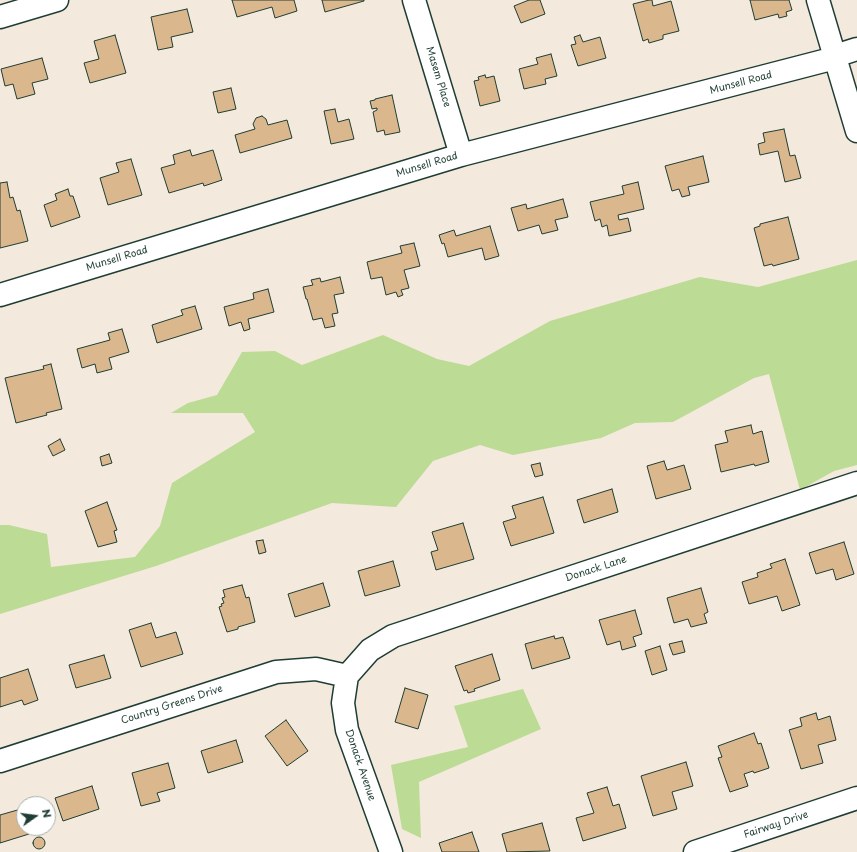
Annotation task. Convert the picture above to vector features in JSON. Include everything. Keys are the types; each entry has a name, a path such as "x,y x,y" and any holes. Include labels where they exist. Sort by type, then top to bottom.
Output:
{"street":[{"path":"0,17 57,0"},
{"name":"Masem Place","path":"414,0 461,155"},
{"path":"818,0 857,131"},
{"name":"Munsell Road","path":"0,295 461,155 835,57 857,49"},
{"name":"Donack Lane","path":"347,676 370,650 393,636 857,483"},
{"name":"Country Greens Drive","path":"0,761 276,672 316,669 347,676"},
{"name":"Donack Avenue","path":"347,676 343,703 347,730 391,852"},
{"name":"Fairway Drive","path":"696,852 857,798"}],"green space":[{"path":"857,260 857,465 834,471 800,490 769,374 754,378 673,422 635,423 601,438 513,455 480,445 433,461 396,507 332,503 156,566 0,614 0,525 9,525 47,534 51,567 135,557 160,526 172,483 255,432 243,413 171,413 188,403 217,395 242,352 275,351 302,365 383,335 437,359 469,366 550,321 700,277 758,287"},
{"path":"523,689 541,729 419,782 421,838 402,829 391,765 468,747 454,706"}],"building":[{"path":"232,0 294,0 297,11 275,18 272,7 237,17"},
{"path":"322,0 364,0 364,1 325,12"},
{"path":"529,0 540,0 545,14 521,23 514,6"},
{"path":"652,0 653,6 671,1 679,31 663,35 663,39 649,43 648,39 643,41 633,4"},
{"path":"750,0 789,0 792,10 786,12 787,16 779,18 778,14 755,20"},
{"path":"187,9 193,32 171,37 173,47 158,50 151,17"},
{"path":"115,35 126,73 90,83 84,63 99,59 94,41"},
{"path":"580,35 583,42 600,37 606,58 578,66 571,45 576,44 574,37"},
{"path":"551,54 557,76 545,79 546,84 524,89 519,69 538,64 536,58"},
{"path":"42,58 48,79 32,83 35,94 17,99 13,84 5,86 1,69"},
{"path":"485,75 486,78 494,76 500,101 480,106 474,81 479,80 478,77"},
{"path":"231,88 236,109 218,113 213,92"},
{"path":"392,95 400,132 385,135 384,130 377,132 373,112 377,110 377,108 372,109 370,101"},
{"path":"335,109 338,122 349,119 354,139 331,144 324,111"},
{"path":"262,116 266,119 268,125 287,120 292,138 240,153 235,135 255,129 253,124 256,118"},
{"path":"784,129 790,156 795,155 801,178 785,182 778,151 760,155 758,144 765,142 763,133"},
{"path":"190,150 192,156 213,150 222,180 204,186 203,183 169,193 161,168 175,164 173,155"},
{"path":"703,156 709,182 688,187 690,195 682,197 679,189 672,191 665,166"},
{"path":"131,159 142,195 108,205 100,178 119,172 116,163"},
{"path":"7,182 10,198 13,197 17,211 20,210 28,241 0,248 0,183"},
{"path":"638,182 644,209 618,215 619,220 628,218 631,231 609,236 607,225 602,227 600,219 595,221 590,202 624,194 622,186"},
{"path":"68,189 70,196 73,196 80,217 51,227 44,205 57,200 55,194"},
{"path":"563,199 568,217 555,220 558,230 542,234 539,225 518,231 511,208 526,204 527,209"},
{"path":"788,217 799,259 773,266 772,264 764,266 754,228 760,226 760,224"},
{"path":"490,226 499,256 485,260 482,248 448,257 444,243 442,244 439,235 454,230 456,236"},
{"path":"414,243 420,266 404,270 409,288 401,290 403,295 398,297 396,292 386,295 382,277 371,279 367,262 402,253 400,246"},
{"path":"340,277 344,293 334,295 338,313 332,314 335,326 325,328 322,318 313,320 303,287 313,285 311,280 320,278 321,282"},
{"path":"268,289 274,312 248,319 250,329 244,331 241,322 229,326 224,307 254,299 253,293"},
{"path":"195,306 202,329 157,343 152,325 183,315 181,310"},
{"path":"122,329 129,352 109,358 112,369 97,373 95,364 82,368 77,349 110,340 108,333"},
{"path":"51,364 62,409 46,413 47,415 16,423 5,378 44,369 43,366"},
{"path":"751,425 753,434 762,431 769,462 721,472 715,445 728,442 725,431"},
{"path":"60,439 65,450 53,456 48,446"},
{"path":"109,454 112,463 102,466 100,457"},
{"path":"664,461 667,470 684,465 691,489 656,499 647,466"},
{"path":"540,463 543,475 535,477 531,465"},
{"path":"612,489 618,512 584,523 577,500"},
{"path":"543,497 554,533 511,546 503,522 516,518 512,506"},
{"path":"107,502 117,530 114,531 117,542 98,547 85,511"},
{"path":"463,523 474,559 436,570 431,552 438,550 432,532"},
{"path":"263,540 266,552 259,554 256,541"},
{"path":"844,542 854,574 836,580 833,569 816,574 809,553"},
{"path":"785,559 800,605 782,611 777,596 749,604 742,582 758,577 757,573 772,568 770,564"},
{"path":"393,561 400,586 365,596 358,571"},
{"path":"323,583 330,606 295,617 288,594"},
{"path":"242,585 246,598 249,597 255,622 227,632 219,607 224,603 222,598 225,597 223,590"},
{"path":"701,588 708,612 704,614 707,623 691,627 688,619 674,623 667,598"},
{"path":"635,610 642,634 633,637 636,646 622,650 620,641 607,645 599,620"},
{"path":"151,623 156,638 176,632 183,654 141,667 129,630"},
{"path":"554,636 555,639 563,637 570,658 532,669 525,644"},
{"path":"682,641 685,652 673,655 669,644"},
{"path":"660,646 667,670 652,675 645,651"},
{"path":"492,654 500,680 474,689 475,691 468,693 467,690 464,691 455,666"},
{"path":"104,655 111,678 76,688 69,665"},
{"path":"28,669 38,700 24,705 22,700 0,707 0,678"},
{"path":"405,688 428,695 418,729 395,722"},
{"path":"816,713 818,720 830,716 836,740 818,745 823,763 801,769 789,730 802,726 800,718"},
{"path":"286,720 308,751 287,766 265,736"},
{"path":"754,733 758,744 761,743 769,768 754,773 753,771 744,774 748,786 730,792 718,758 722,757 718,746"},
{"path":"236,740 243,762 208,773 201,751"},
{"path":"686,762 693,786 672,792 677,809 653,816 641,776"},
{"path":"168,763 175,788 157,793 160,801 141,806 132,773"},
{"path":"92,786 99,809 63,821 56,798"},
{"path":"607,787 613,806 619,804 626,828 583,841 576,818 594,813 587,793"},
{"path":"16,810 16,836 23,836 0,843 0,815"},
{"path":"542,823 550,851 507,852 502,834"},
{"path":"472,832 479,852 442,852 439,843"},
{"path":"37,837 41,837 45,843 41,849 37,849 33,845 33,841"}]}
